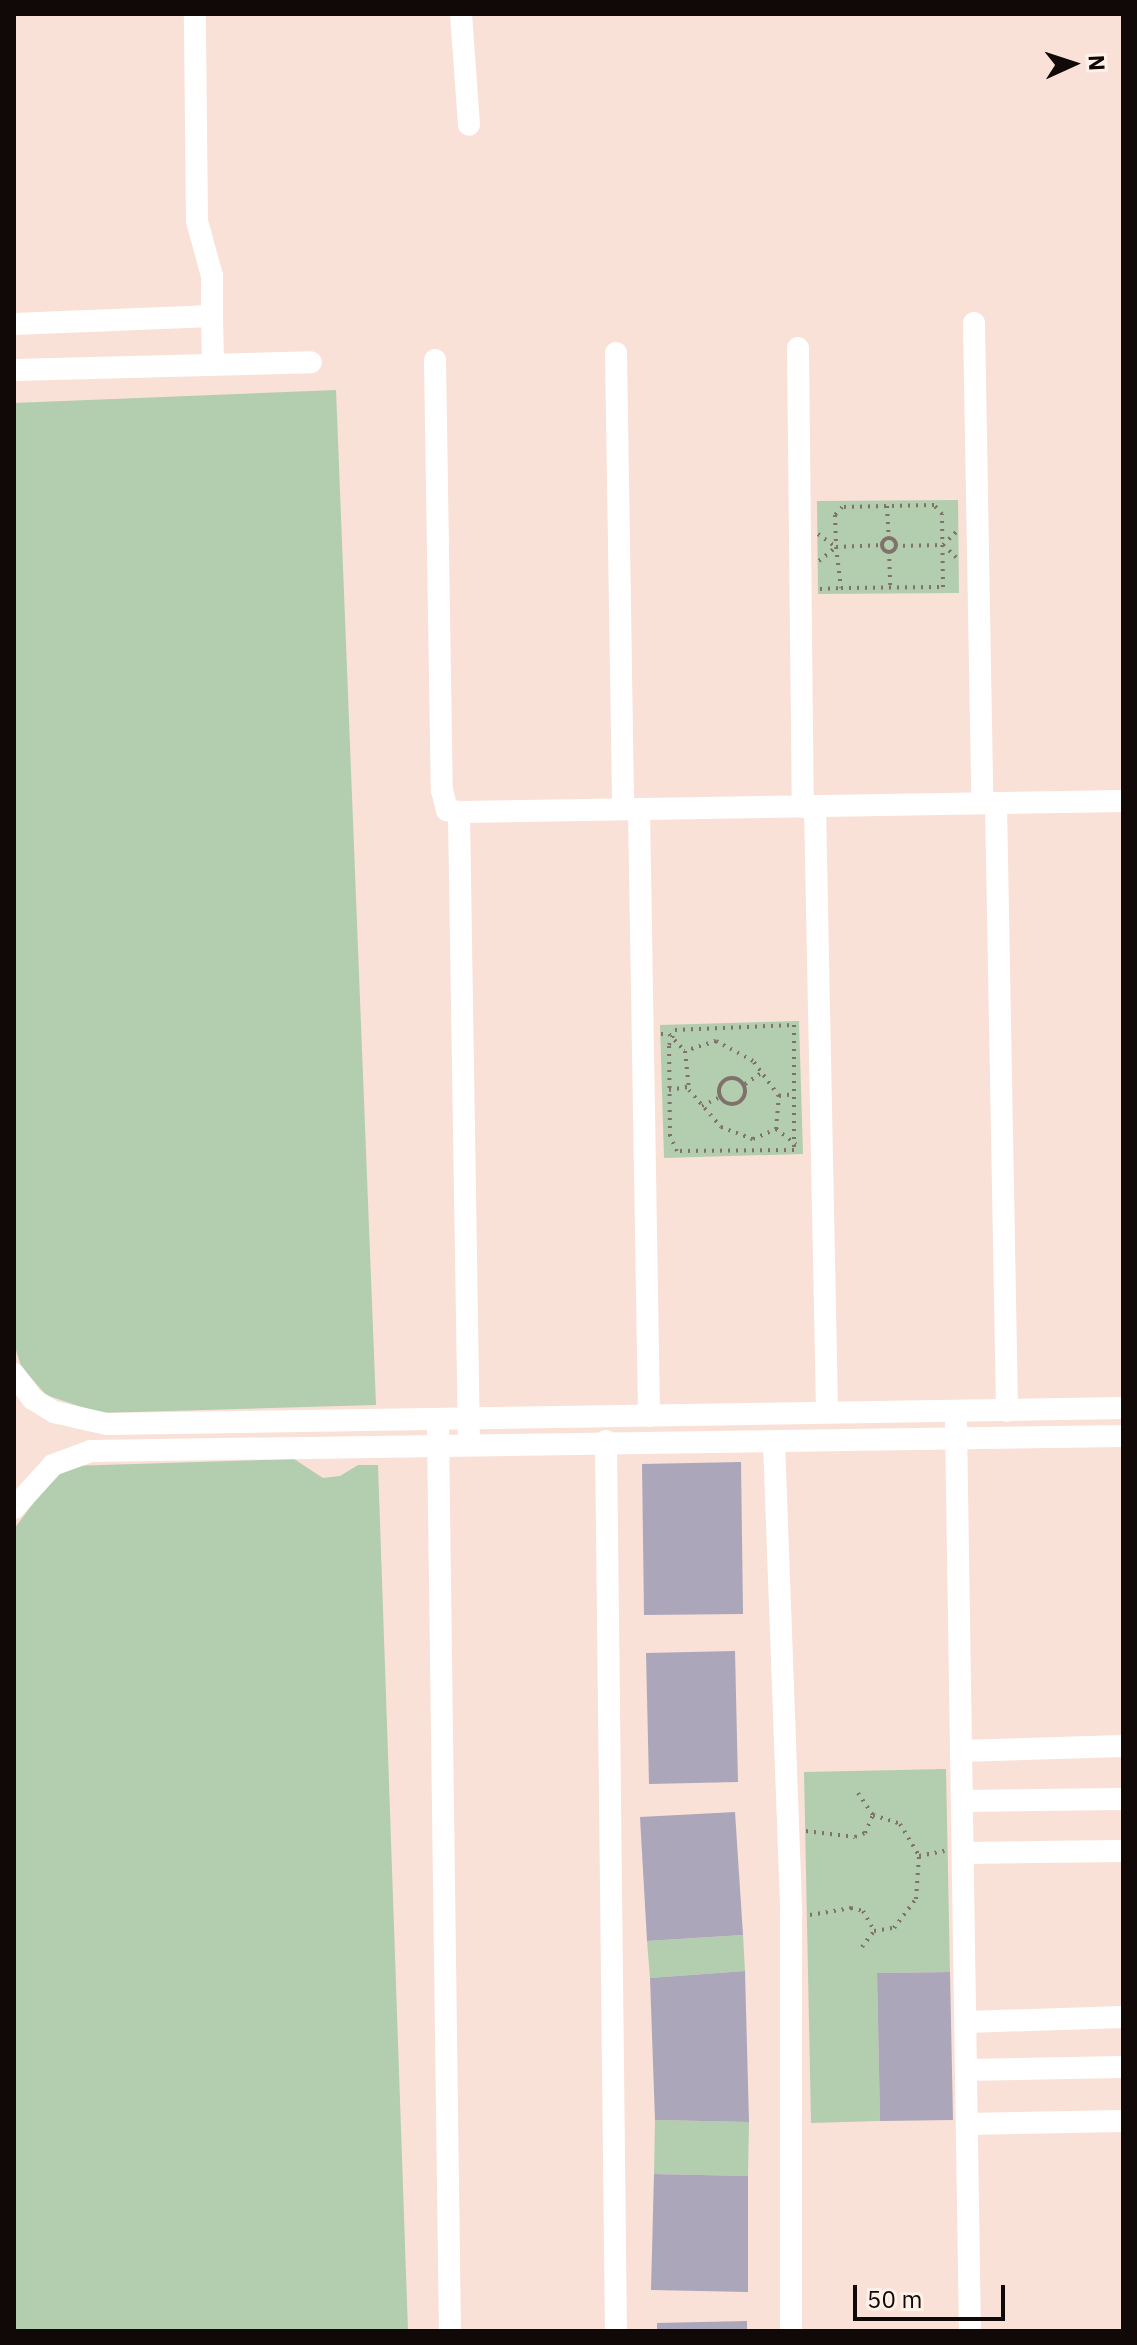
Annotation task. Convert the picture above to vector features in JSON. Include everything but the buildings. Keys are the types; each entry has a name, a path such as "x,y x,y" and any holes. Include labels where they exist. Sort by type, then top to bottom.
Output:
{"street":[{"path":"195,14 197,221 212,276 213,365"},
{"path":"461,14 469,125"},
{"path":"14,324 212,316"},
{"path":"974,323 1007,1411"},
{"path":"798,348 827,1412"},
{"path":"616,353 631,809 642,1034 649,1416"},
{"path":"435,360 442,790 447,810 1123,801"},
{"path":"14,370 311,362"},
{"path":"459,812 469,1445"},
{"path":"14,1374 33,1399 83,1423 1123,1408"},
{"path":"956,1412 970,2331"},
{"path":"438,1419 450,2331"},
{"path":"14,1508 53,1465 91,1451 606,1441 774,1442 1123,1436"},
{"path":"606,1441 616,2331"},
{"path":"774,1442 791,1916 791,2331"},
{"path":"961,1751 1123,1746"},
{"path":"962,1801 1123,1799"},
{"path":"963,1852 1123,1851"},
{"path":"966,2022 1123,2017"},
{"path":"966,2070 1123,2067"},
{"path":"967,2124 1123,2121"}],"path":[{"path":"887,505 889,540"},
{"path":"887,505 934,505 942,514 943,587 841,588 835,515 842,507 887,505"},
{"path":"836,547 883,545 895,539 895,546"},
{"path":"883,545 889,551 890,588"},
{"path":"889,551 895,546 943,545"},
{"path":"794,1025 796,1144 791,1152 677,1151 670,1136 669,1090 672,1036 680,1027 794,1025"},
{"path":"642,1034 672,1036 685,1051 688,1087 702,1106 734,1135 753,1139 776,1129"},
{"path":"685,1051 716,1041 737,1049 763,1072 779,1096 776,1129"},
{"path":"702,1106 720,1097 739,1103 744,1084 763,1072"},
{"path":"720,1097 721,1083 728,1078 744,1084"},
{"path":"669,1090 688,1087"},
{"path":"779,1096 795,1094"},
{"path":"776,1129 796,1144 822,1145"},
{"path":"858,1793 873,1815 900,1824 919,1856 919,1889 908,1913 894,1928 874,1931 862,1947"},
{"path":"788,1830 855,1837 865,1833 873,1815"},
{"path":"919,1856 963,1852"},
{"path":"791,1916 851,1908 863,1911 874,1931"}],"green space":[{"path":"336,390 376,1405 99,1413 46,1395 21,1366 14,1344 14,403"},
{"path":"958,500 959,593 818,594 817,501"},
{"path":"799,1021 803,1154 664,1158 660,1025"},
{"path":"294,1459 323,1478 340,1476 358,1465 378,1465 408,2331 16,2331 14,1529 50,1481 69,1466"},
{"path":"946,1769 950,1972 877,1973 880,2121 811,2123 804,1772"},
{"path":"743,1935 745,1971 650,1978 647,1941"},
{"path":"655,2120 749,2122 748,2176 654,2174"}]}
